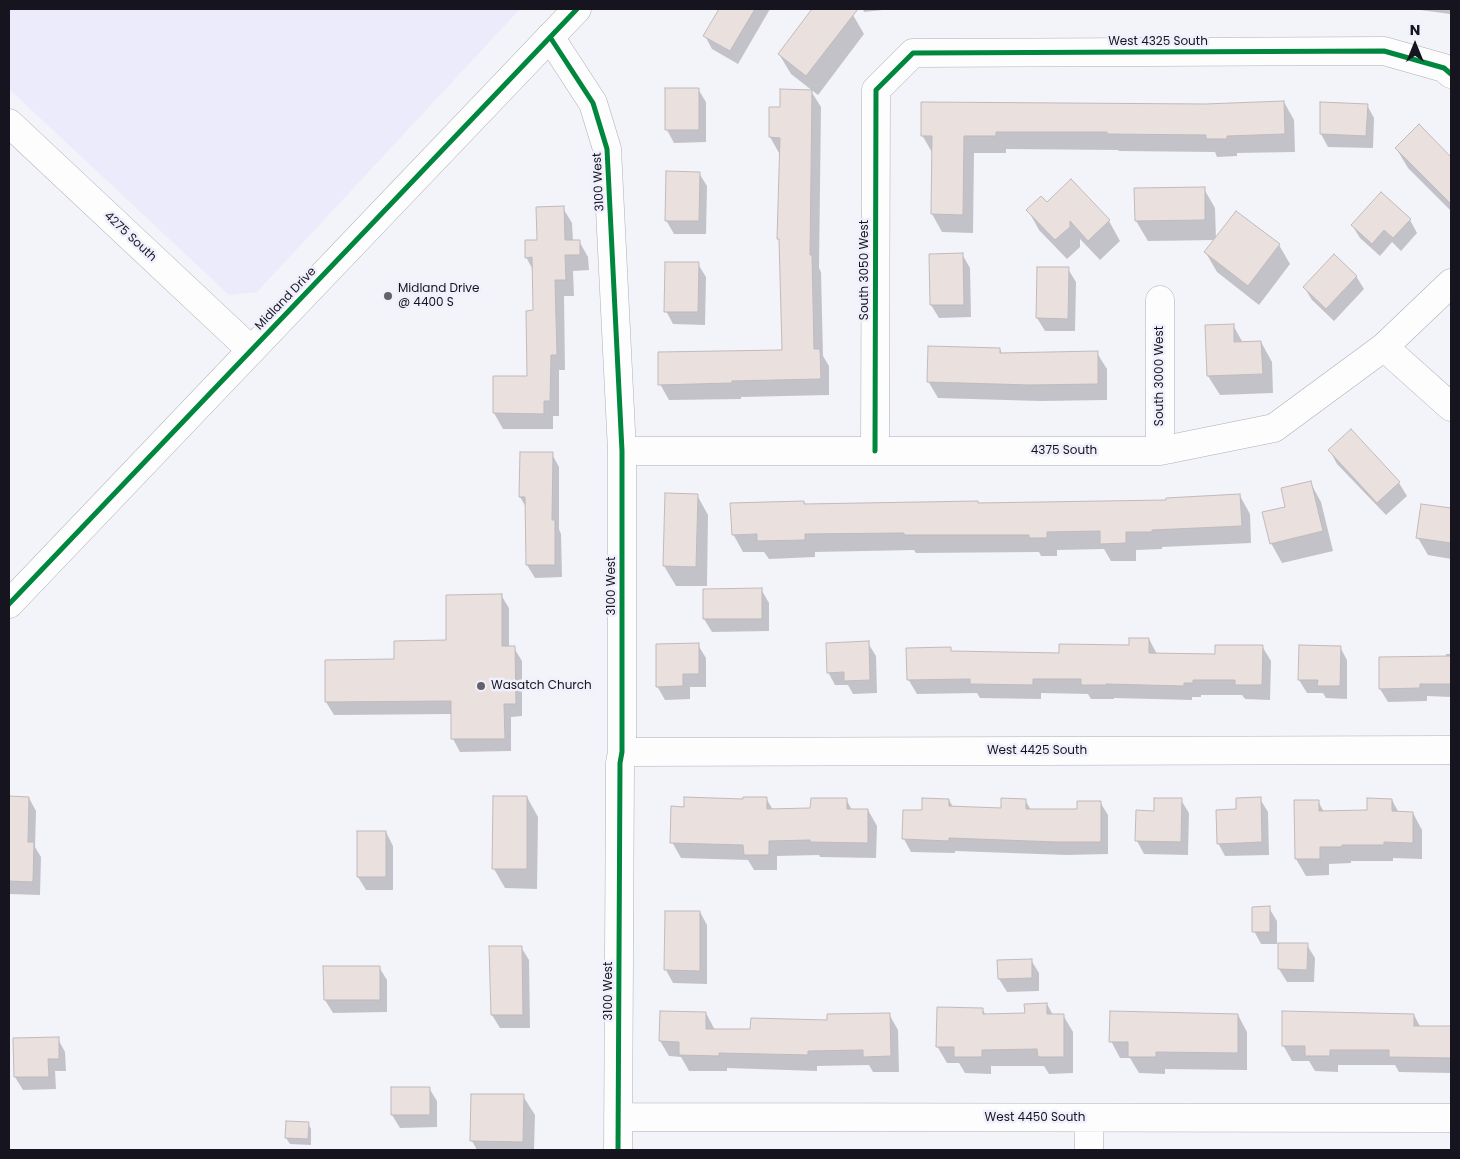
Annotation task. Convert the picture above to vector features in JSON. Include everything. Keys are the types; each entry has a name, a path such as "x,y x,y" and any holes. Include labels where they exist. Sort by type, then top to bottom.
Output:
{"street":[{"name":"Midland Drive","path":"9,604 577,9"},
{"name":"3100 West","path":"550,37 593,103 608,149 622,451 622,752 620,763 618,1150"},
{"name":"West 4325 South","path":"876,90 913,53 1384,51 1444,68 1451,74"},
{"name":"South 3050 West","path":"875,451 876,90"},
{"name":"4275 South","path":"9,124 252,350"},
{"name":"4375 South","path":"622,451 1160,451 1274,428 1384,347 1451,282"},
{"name":"South 3000 West","path":"1160,300 1160,451"},
{"path":"1384,347 1451,407"},
{"name":"West 4425 South","path":"622,752 1451,750"},
{"name":"West 4450 South","path":"618,1117 1451,1118"},
{"path":"1089,1118 1089,1150"}],"shaded area":[{"path":"9,9 520,9 257,292 229,295 9,89"}],"building":[{"path":"719,9 755,9 730,51 703,36"},
{"path":"812,9 858,9 806,76 778,54"},
{"path":"665,88 699,88 699,130 665,130"},
{"path":"780,89 812,90 810,255 812,255 814,349 820,349 821,379 658,385 658,352 782,350 779,239 777,239 780,138 769,137 769,107 780,107"},
{"path":"1284,101 1285,134 1227,136 1227,139 1206,139 1206,135 1107,134 1107,132 996,132 996,136 964,136 963,215 931,214 932,136 921,136 921,102 1205,104"},
{"path":"1320,102 1368,104 1366,136 1320,134"},
{"path":"1419,124 1451,157 1451,204 1395,148"},
{"path":"666,171 700,172 699,221 665,221"},
{"path":"1071,179 1110,220 1088,241 1070,221 1070,227 1055,240 1026,210 1041,196 1047,202"},
{"path":"1205,187 1205,220 1135,221 1134,188"},
{"path":"1381,192 1411,219 1393,238 1384,230 1372,244 1351,225"},
{"path":"564,206 565,240 580,240 580,255 565,255 566,280 555,280 557,355 551,355 550,401 544,401 544,414 493,413 493,376 527,376 526,311 533,310 532,257 525,258 525,240 537,240 536,207"},
{"path":"1236,211 1280,244 1248,286 1204,252"},
{"path":"963,253 964,305 930,305 929,254"},
{"path":"1334,254 1357,276 1326,309 1303,287"},
{"path":"665,262 699,262 698,312 664,312"},
{"path":"1037,267 1069,267 1068,319 1036,318"},
{"path":"1234,324 1234,342 1261,341 1263,374 1207,376 1205,325"},
{"path":"928,346 1000,348 1000,353 1098,351 1098,384 1030,385 927,382"},
{"path":"1351,429 1400,482 1377,503 1328,450"},
{"path":"520,452 553,452 552,520 555,520 555,565 526,565 525,497 519,497"},
{"path":"1311,481 1323,531 1270,544 1262,512 1285,507 1281,488"},
{"path":"665,493 698,494 696,567 663,566"},
{"path":"1240,494 1242,526 1126,532 1126,543 1100,544 1100,531 1047,532 1047,538 1029,538 1029,535 805,534 805,540 757,541 757,534 732,535 730,503 804,501 804,504 978,501 978,503 1166,500 1166,498"},
{"path":"1421,504 1451,508 1451,543 1416,538"},
{"path":"762,588 762,619 703,619 703,589"},
{"path":"502,594 502,646 515,646 516,704 504,704 505,739 451,739 451,701 325,702 325,660 394,659 394,641 446,640 446,595"},
{"path":"1129,638 1149,638 1149,653 1215,654 1215,645 1263,645 1262,685 1235,685 1235,680 1193,680 1193,683 1184,683 1184,686 1081,685 1081,679 1033,679 1033,685 970,684 970,679 907,680 906,648 951,647 951,651 1059,653 1059,644 1129,645"},
{"path":"869,641 870,680 844,681 844,672 827,673 826,643"},
{"path":"699,643 699,674 683,674 683,686 656,687 656,644"},
{"path":"1299,645 1341,646 1340,686 1317,686 1318,680 1298,680"},
{"path":"1451,656 1451,684 1420,684 1420,688 1379,689 1379,657"},
{"path":"9,796 29,797 28,842 34,842 33,882 9,881"},
{"path":"493,796 527,796 527,869 492,869"},
{"path":"684,797 743,799 743,797 767,797 767,809 810,808 811,798 847,798 847,809 868,809 868,843 810,842 810,840 769,841 769,855 744,855 743,845 670,843 671,806 684,807"},
{"path":"1261,797 1262,842 1217,844 1216,810 1236,809 1236,798"},
{"path":"922,798 949,799 949,806 1001,808 1001,798 1026,799 1026,809 1077,809 1077,801 1101,801 1101,842 949,838 949,841 902,839 903,810 922,810"},
{"path":"1154,798 1182,798 1181,842 1135,841 1136,810 1154,811"},
{"path":"1367,798 1392,799 1392,811 1413,812 1413,843 1384,842 1384,845 1320,847 1320,859 1295,859 1294,800 1319,800 1319,811 1367,810"},
{"path":"357,831 386,831 386,877 357,877"},
{"path":"1270,906 1270,932 1252,932 1252,907"},
{"path":"665,911 700,911 700,971 664,970"},
{"path":"1278,943 1308,943 1307,970 1278,969"},
{"path":"489,946 522,946 523,1015 491,1015"},
{"path":"1032,959 1032,978 998,979 997,960"},
{"path":"323,966 380,966 380,1000 324,1000"},
{"path":"1047,1003 1047,1014 1064,1014 1064,1057 1038,1057 1037,1049 982,1050 982,1057 954,1057 954,1047 936,1047 937,1007 983,1008 983,1014 1025,1013 1024,1004"},
{"path":"660,1011 706,1012 706,1029 750,1029 751,1018 827,1020 827,1014 890,1013 891,1056 863,1057 863,1050 808,1051 808,1055 719,1053 719,1056 679,1055 679,1042 659,1041"},
{"path":"1110,1011 1238,1014 1238,1053 1156,1052 1156,1057 1128,1057 1128,1042 1109,1042"},
{"path":"1282,1011 1414,1014 1414,1026 1451,1026 1451,1058 1389,1057 1389,1050 1330,1050 1330,1056 1305,1056 1305,1046 1282,1046"},
{"path":"59,1037 59,1059 48,1059 49,1077 14,1077 13,1038"},
{"path":"391,1087 430,1087 430,1115 391,1115"},
{"path":"471,1094 524,1094 523,1142 470,1141"},
{"path":"286,1121 309,1122 308,1139 285,1138"}],"cycle path":[{"path":"9,604 577,9"},
{"path":"550,37 593,103 607,149 622,451 622,752 620,763 618,1150"},
{"path":"875,451 876,90 913,53 1384,51 1444,68 1451,74"}],"place":[{"name":"Midland Drive @ 4400 S","path":"388,296"},
{"name":"Wasatch Church","path":"481,686"}]}
